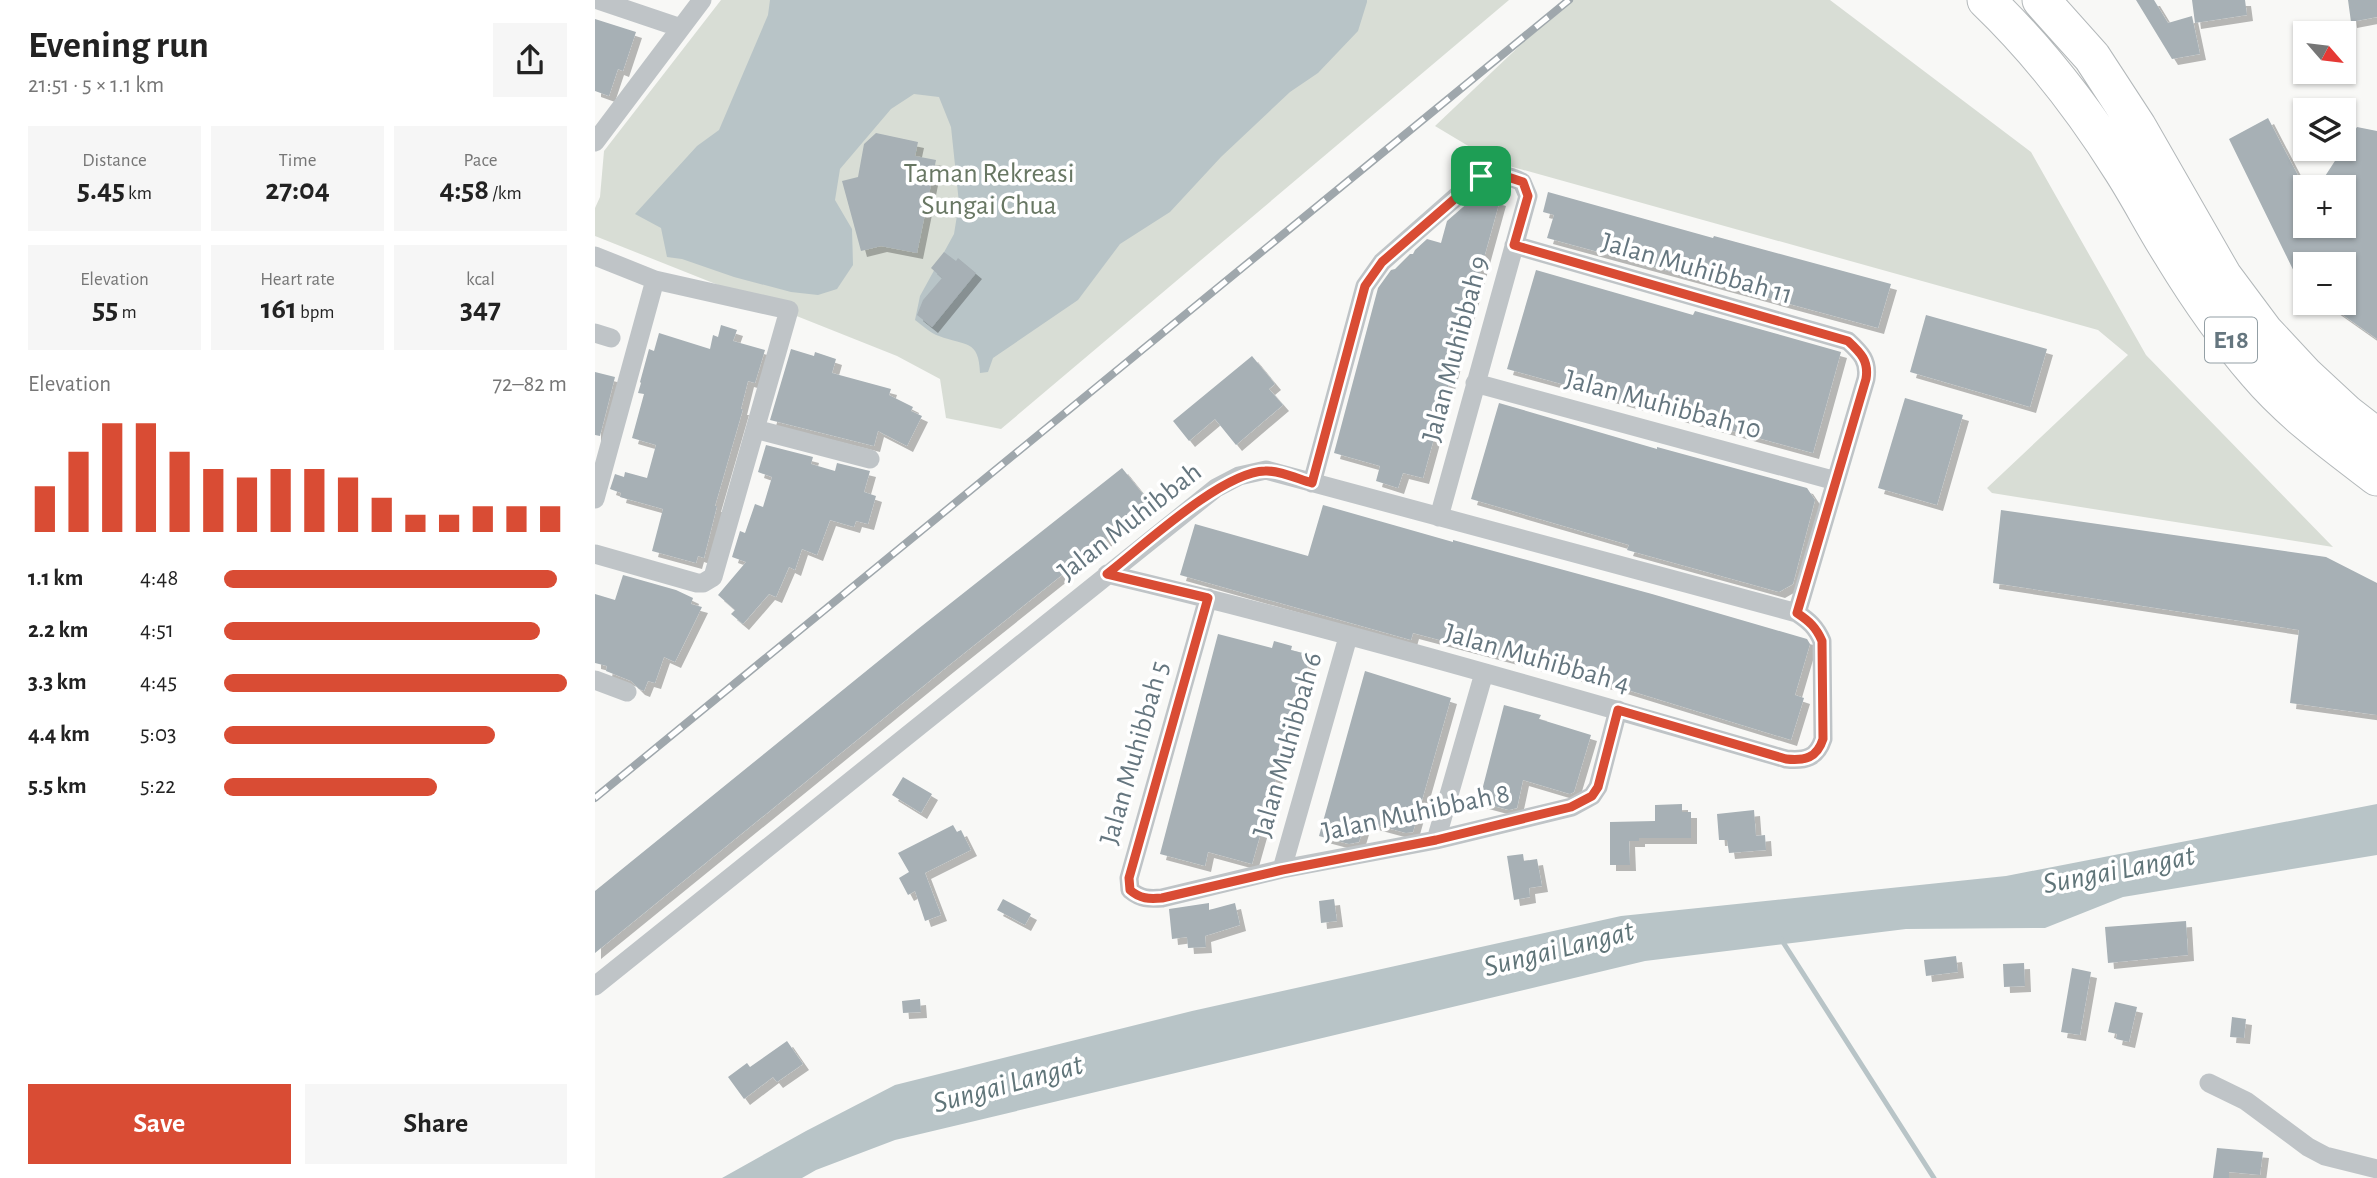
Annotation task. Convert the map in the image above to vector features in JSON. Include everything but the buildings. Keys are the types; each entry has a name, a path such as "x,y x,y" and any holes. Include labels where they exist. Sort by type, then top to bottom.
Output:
{"highway":[{"name":"E18","path":"1986,0 2022,34 2078,104 2123,171 2174,258 2217,321 2258,374 2320,434 2377,477"},
{"name":"E18","path":"2041,0 2092,57 2137,126 2223,276 2264,331 2305,375 2347,414 2377,437"}],"street":[{"path":"598,0 681,28"},
{"path":"595,142 702,0"},
{"name":"Jalan Muhibbah 9","path":"1312,483 1365,286 1382,262 1481,176 1496,173 1510,176 1523,182 1528,196 1439,517"},
{"name":"Jalan Muhibbah 11","path":"1514,245 1848,341 1861,353 1868,367 1836,481"},
{"path":"595,256 655,280 789,310 715,572 708,581 697,583 595,554"},
{"path":"595,499 655,280"},
{"name":"Jalan Muhibbah 10","path":"1475,383 1836,481"},
{"path":"755,429 870,459"},
{"name":"Jalan Muhibbah","path":"595,986 1107,574 1216,488 1239,476 1266,470 1803,617"},
{"path":"1803,617 1836,481"},
{"name":"Jalan Muhibbah 4","path":"1107,574 1208,598 1618,710 1786,759 1799,760 1811,758 1820,748 1823,739 1822,641 1818,631 1803,617"},
{"name":"Jalan Muhibbah 5","path":"1162,898 1147,899 1137,896 1130,890 1129,878 1208,598"},
{"name":"Jalan Muhibbah 6","path":"1282,870 1348,637"},
{"path":"1436,840 1484,673"},
{"path":"595,680 627,692"},
{"name":"Jalan Muhibbah 8","path":"1162,898 1282,870 1436,840 1571,807 1592,796 1598,787 1618,710"},
{"path":"2209,1083 2246,1101 2317,1151 2344,1162 2377,1169"}],"green space":[{"name":"Taman Rekreasi Sungai Chua","path":"721,0 1509,0 1001,429 946,418 940,379 897,356 595,236 595,208 600,197 604,151"},
{"path":"1568,0 1830,0 2031,152 2146,355 2333,547 1992,493 1987,488 2128,355 2098,330 1495,162 1435,126"}],"water":[{"name":"Taman Rekreasi Sungai Chua","path":"770,0 1367,2 1358,31 1318,73 1290,92 1221,157 1170,212 1120,244 1078,300 993,358 988,372 980,373 977,354 973,349 936,335 915,320 920,296 954,234 959,203 951,127 939,97 914,94 891,109 840,169 835,200 852,229 853,265 837,289 818,295 791,292 734,277 682,259 667,257 661,228 635,214 697,146 719,130 768,15"},
{"name":"Sungai Langat","path":"2377,804 2377,855 2123,897 2045,928 1906,929 1645,961 895,1140 816,1170 802,1178 722,1178 895,1085 1192,1011 1621,916 2006,876"}],"waterway":[{"path":"1781,939 1934,1178"}],"railway":[{"path":"595,798 1569,0"}],"route":[{"path":"1496,173 1523,182 1528,196 1514,245 1848,341 1861,353 1868,367 1866,379 1797,613 1810,622 1822,641 1823,739 1820,748 1811,758 1786,759 1618,710 1598,787 1592,796 1571,807 1436,840 1282,870 1162,898 1147,899 1137,896 1130,890 1129,878 1208,598 1107,574 1216,488 1239,476 1266,470 1312,483 1365,286 1382,262 1481,176 1496,173"}]}
